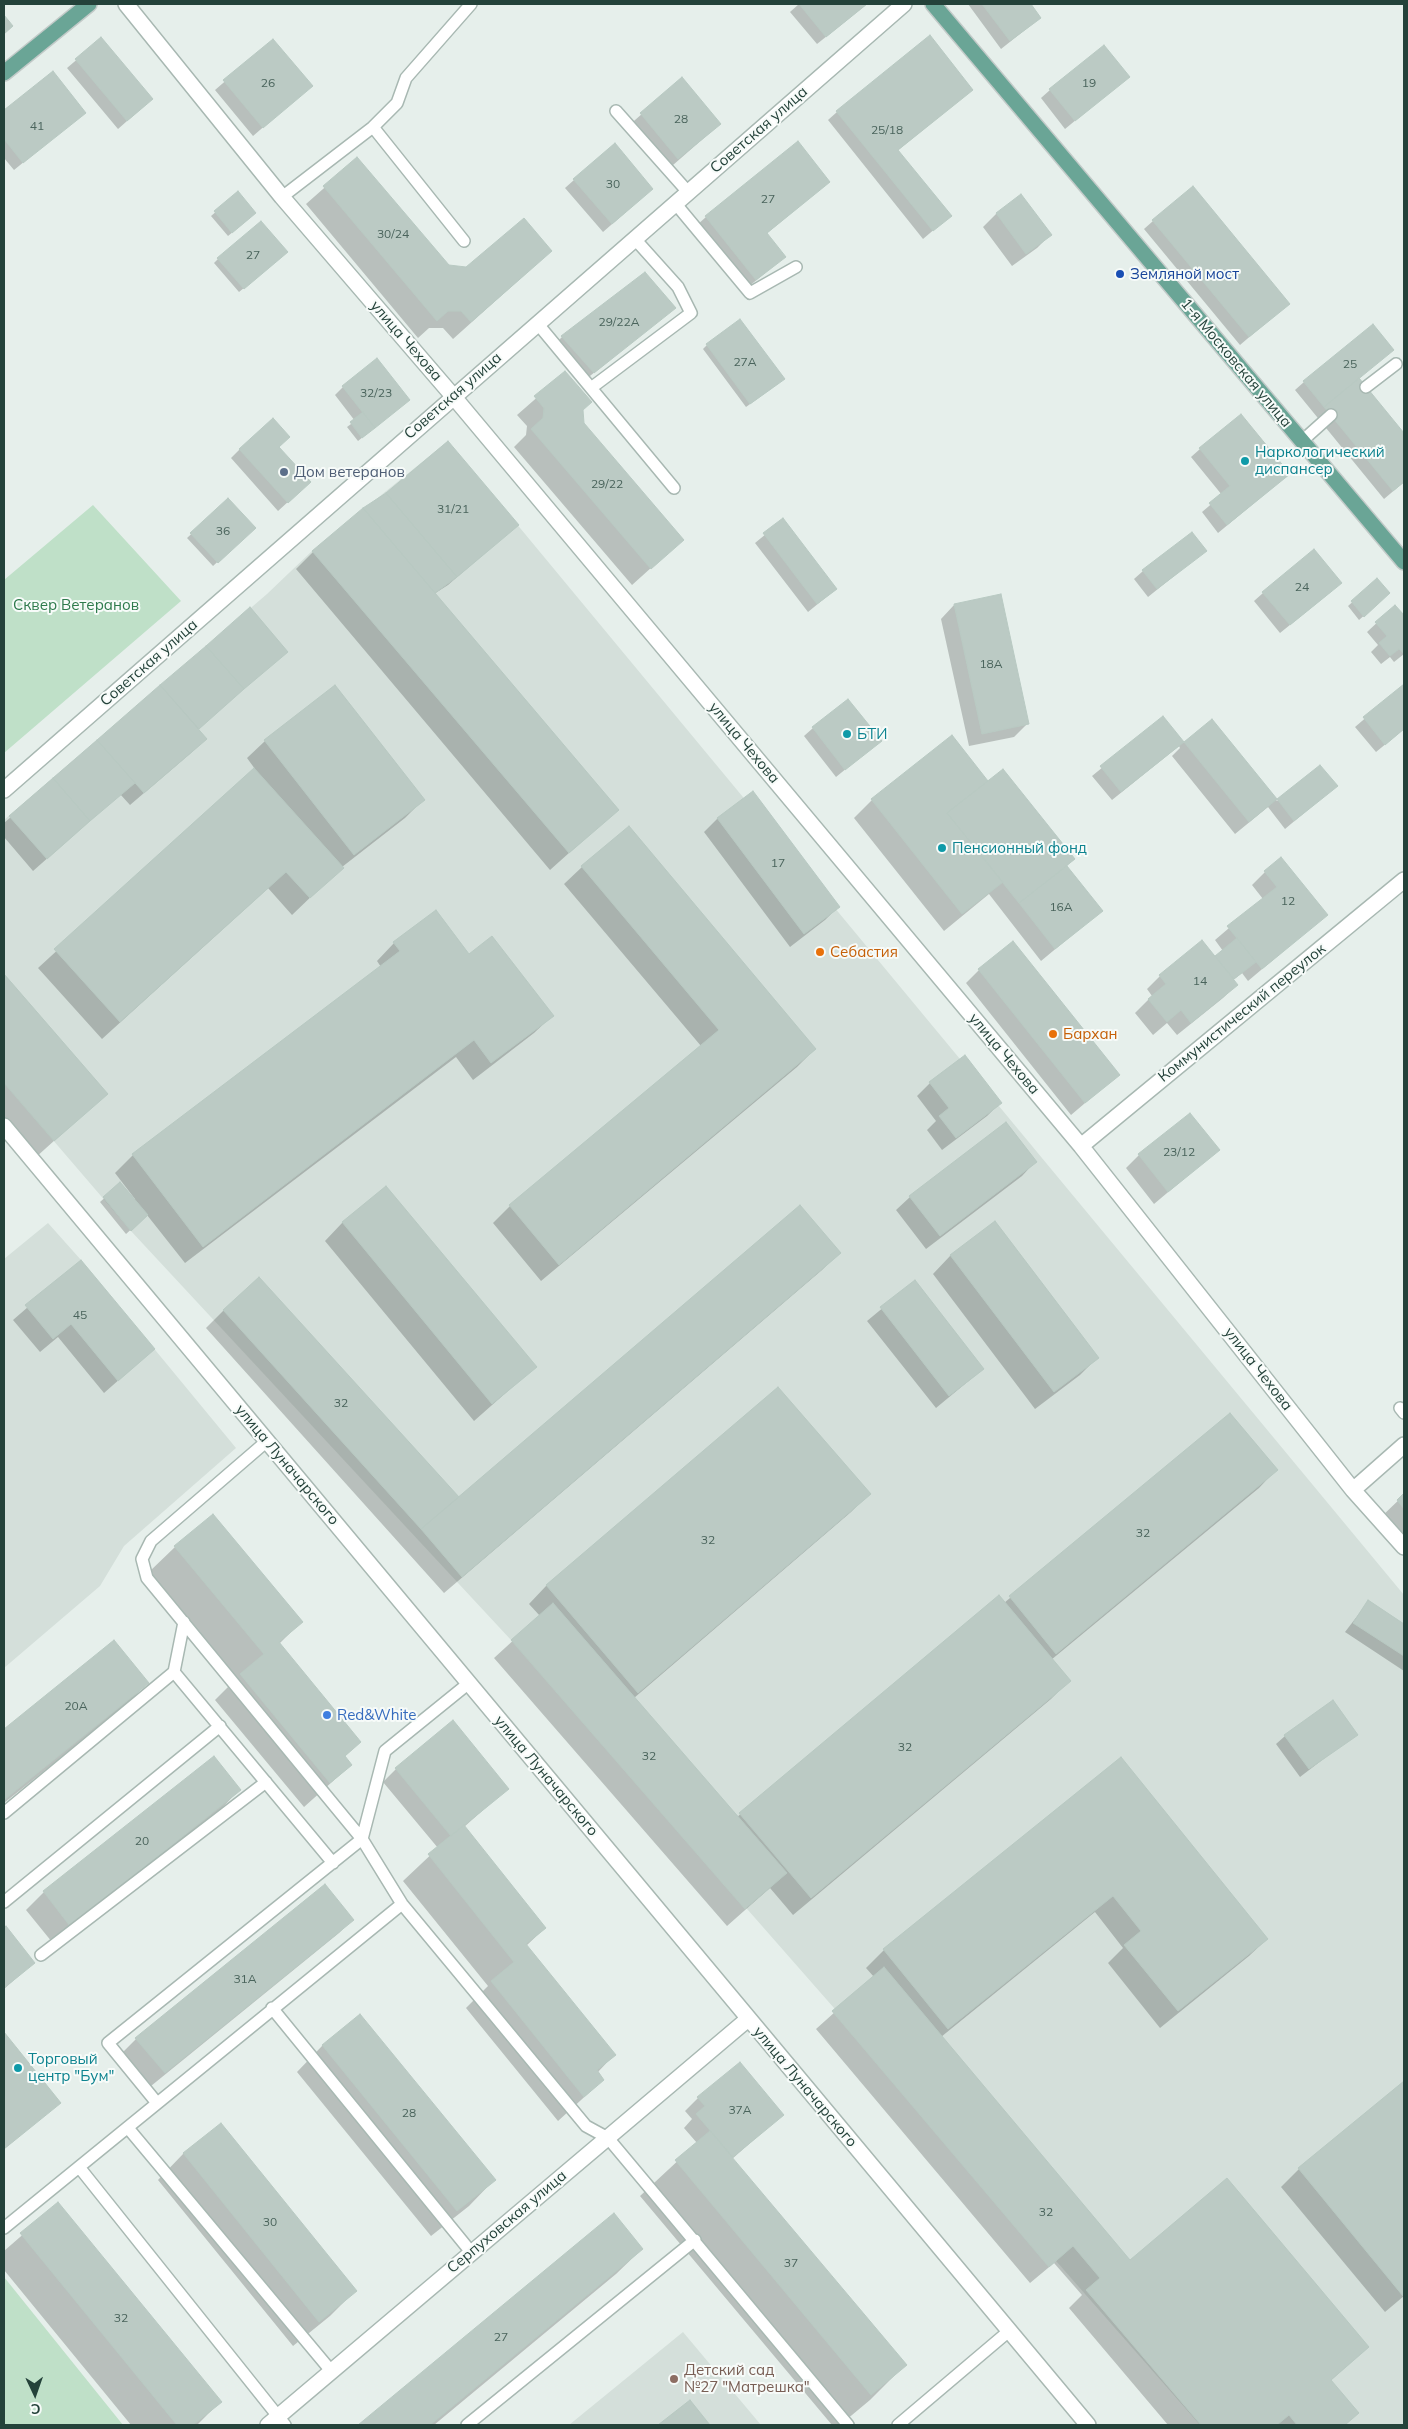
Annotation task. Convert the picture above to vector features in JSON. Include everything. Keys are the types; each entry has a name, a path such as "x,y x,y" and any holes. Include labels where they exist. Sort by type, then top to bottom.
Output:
{"main road":[{"path":"4,73 89,4"},
{"name":"1-я Московская улица","path":"933,4 1404,562"}],"street":[{"name":"улица Чехова","path":"126,4 282,197 453,396 1081,1146 1354,1490 1404,1547"},
{"name":"Советская улица","path":"4,790 904,4"},
{"name":"Коммунистический переулок","path":"1081,1146 1404,880"},
{"name":"улица Луначарского","path":"4,1126 1088,2425"},
{"path":"1354,1490 1404,1445"},
{"name":"Серпуховская улица","path":"277,2422 471,2252 748,2019"}],"lane":[{"path":"282,197 373,127 397,103 406,78 471,4"},
{"path":"616,111 688,192"},
{"path":"373,127 464,242"},
{"path":"675,203 750,293 796,267"},
{"path":"591,388 691,313 678,287 634,238"},
{"path":"537,323 674,488"},
{"path":"1366,387 1396,364"},
{"path":"1302,441 1331,415"},
{"path":"267,1441 152,1541 142,1559 147,1578 362,1839 402,1904 586,2126 608,2138 848,2425"},
{"path":"4,1813 174,1672 184,1622"},
{"path":"174,1672 333,1863"},
{"path":"157,2103 108,2043 362,1839 385,1750 469,1683"},
{"path":"4,1902 220,1726"},
{"path":"41,1955 266,1782"},
{"path":"4,2228 402,1904"},
{"path":"272,2008 471,2252"},
{"path":"128,2128 332,2372"},
{"path":"79,2167 277,2422"},
{"path":"467,2425 694,2240"},
{"path":"898,2425 1009,2331"}],"shaded area":[{"path":"448,441 1404,1595 1404,2425 1200,2425 511,1640 131,1231 4,1083 4,820 267,594 312,551"},
{"path":"48,1223 81,1260 236,1448 124,1546 100,1586 4,1668 4,1259"},
{"name":"Детский сад №27 \"Матрешка\"","path":"683,2332 761,2425 569,2425"}],"green space":[{"name":"Сквер Ветеранов","path":"93,505 181,601 4,753 4,580"},
{"path":"4,2277 123,2425 4,2425"}],"building":[{"path":"799,4 867,4 826,37"},
{"path":"982,4 1031,4 1041,18 1010,41"},
{"path":"4,15 13,26 4,34"},
{"path":"930,35 973,90 898,150 952,216 933,231 836,111"},
{"path":"101,37 153,99 127,121 75,59"},
{"path":"273,39 313,86 263,128 223,80"},
{"path":"1104,45 1130,77 1075,121 1049,89"},
{"path":"53,71 86,113 23,163 4,139 4,110"},
{"path":"682,77 721,124 678,159 640,113"},
{"path":"798,141 830,182 767,233 786,257 756,280 705,216"},
{"path":"615,143 653,189 612,224 573,179"},
{"path":"357,157 449,265 466,267 524,218 552,251 471,322 461,311 448,311 437,321 323,186"},
{"path":"1193,186 1290,304 1249,337 1152,220"},
{"path":"238,191 256,213 232,233 214,211"},
{"path":"1021,194 1052,235 1026,254 996,213"},
{"path":"261,221 288,252 244,289 217,258"},
{"path":"645,272 676,308 594,373 561,336"},
{"path":"740,319 785,379 750,404 706,344"},
{"path":"1373,324 1394,350 1324,407 1303,381"},
{"path":"377,358 410,400 375,428 342,386"},
{"path":"565,371 592,402 583,410 584,423 684,540 651,569 531,429 543,418 544,408 534,396"},
{"path":"1359,378 1404,433 1404,482 1393,491 1324,407"},
{"path":"363,412 375,428 362,438 350,422"},
{"name":"Наркологический диспансер","path":"1241,414 1290,474 1227,525 1209,503 1230,486 1199,448"},
{"path":"273,418 290,437 279,447 311,482 288,503 239,449"},
{"path":"448,441 519,525 457,577 386,493"},
{"path":"386,493 457,577 435,593 363,508"},
{"path":"228,498 256,528 218,563 190,533"},
{"path":"363,508 619,810 569,853 312,551"},
{"path":"783,518 837,589 817,604 763,533"},
{"path":"1192,532 1207,551 1157,589 1142,570"},
{"path":"1314,549 1342,583 1290,625 1262,592"},
{"path":"1377,578 1390,593 1364,617 1351,601"},
{"path":"1001,594 1029,724 982,734 954,604"},
{"path":"1395,605 1404,615 1404,654 1399,649 1390,656 1379,643 1387,636 1375,622"},
{"path":"250,607 288,652 244,689 206,646"},
{"path":"206,646 244,689 199,729 160,685"},
{"path":"1404,684 1404,729 1385,745 1363,717"},
{"path":"160,685 207,739 144,793 97,740"},
{"path":"335,685 425,800 354,855 264,740"},
{"name":"БТИ","path":"848,699 882,741 845,770 812,727"},
{"path":"1163,716 1184,742 1121,792 1100,766"},
{"path":"1212,719 1277,799 1249,822 1184,742"},
{"name":"Пенсионный фонд","path":"952,735 988,781 947,813 1003,882 962,914 871,799"},
{"path":"97,740 135,783 90,821 53,778"},
{"path":"1320,765 1338,786 1294,821 1277,799"},
{"path":"254,768 344,868 310,898 286,872 120,1022 54,949"},
{"path":"1003,769 1075,859 1019,903 947,813"},
{"path":"53,778 90,821 47,859 9,816"},
{"path":"753,791 840,907 804,934 717,818"},
{"path":"629,826 816,1049 559,1265 509,1205 719,1030 581,866"},
{"path":"1281,857 1328,915 1262,969 1227,926 1277,887 1264,871"},
{"path":"1067,866 1103,911 1055,949 1019,903"},
{"path":"436,910 469,954 492,936 554,1016 491,1063 474,1040 203,1247 132,1154 400,951 393,942"},
{"path":"1237,938 1256,962 1234,979 1215,956"},
{"path":"1202,940 1238,985 1191,1023 1181,1010 1167,1022 1148,999 1166,984 1159,975"},
{"path":"1013,941 1120,1075 1085,1103 978,969"},
{"path":"4,974 108,1094 54,1141 4,1083"},
{"path":"965,1055 1002,1103 956,1138 939,1116 949,1108 929,1082"},
{"path":"1190,1113 1220,1150 1168,1192 1138,1154"},
{"path":"1006,1122 1037,1162 940,1236 909,1196"},
{"path":"120,1182 148,1215 131,1231 103,1197"},
{"path":"386,1186 537,1367 492,1404 342,1222"},
{"path":"800,1205 841,1253 462,1577 421,1529"},
{"path":"995,1221 1099,1358 1054,1392 950,1255"},
{"path":"81,1260 155,1349 118,1381 71,1324 53,1339 25,1305"},
{"path":"259,1277 459,1497 421,1529 223,1310"},
{"path":"915,1280 984,1369 949,1396 880,1307"},
{"path":"778,1387 871,1494 638,1693 546,1585"},
{"path":"1230,1413 1278,1470 1056,1654 1009,1596"},
{"path":"1404,1493 1404,1509 1397,1500"},
{"path":"213,1514 303,1622 279,1642 361,1742 345,1756 352,1765 330,1783 240,1674 264,1654 174,1546"},
{"path":"999,1595 1071,1681 811,1898 739,1813"},
{"path":"1368,1600 1404,1624 1404,1656 1353,1623"},
{"path":"553,1603 787,1873 745,1909 511,1640"},
{"path":"114,1640 149,1683 4,1800 4,1729"},
{"path":"1333,1700 1358,1735 1309,1769 1284,1735"},
{"path":"453,1720 509,1789 451,1836 395,1768"},
{"path":"214,1756 241,1790 70,1926 43,1891"},
{"path":"1121,1757 1268,1939 1178,2011 1124,1945 1141,1931 1113,1896 948,2029 883,1949"},
{"path":"464,1825 546,1928 526,1944 616,2055 597,2070 604,2080 584,2097 491,1981 514,1962 428,1854"},
{"path":"325,1884 354,1920 165,2073 135,2038"},
{"path":"6,1926 35,1963 4,1988 4,1928"},
{"path":"884,1967 1130,2260 1227,2178 1369,2347 1331,2380 1359,2413 1345,2425 1297,2425 1289,2415 1277,2425 1201,2425 1086,2290 1100,2278 1073,2246 1049,2267 832,2011"},
{"path":"360,2014 496,2180 457,2211 322,2045"},
{"name":"Торговый центр \"Бум\"","path":"4,2032 61,2103 4,2149"},
{"path":"740,2062 784,2115 733,2157 696,2114 705,2106 697,2097"},
{"path":"1404,2081 1404,2295 1403,2296 1298,2168"},
{"path":"221,2123 357,2291 319,2322 183,2153"},
{"path":"710,2131 907,2365 871,2395 675,2160"},
{"path":"58,2202 222,2402 193,2425 177,2425 20,2233"},
{"path":"614,2213 643,2249 430,2425 358,2425"},
{"path":"690,2400 710,2425 658,2425"}],"place":[{"name":"Земляной мост","path":"1120,274"},
{"name":"Наркологический диспансер","path":"1245,461"},
{"name":"Дом ветеранов","path":"284,472"},
{"name":"БТИ","path":"847,734"},
{"name":"Пенсионный фонд","path":"942,848"},
{"name":"Себастия","path":"820,952"},
{"name":"Бархан","path":"1053,1034"},
{"name":"Red&White","path":"327,1715"},
{"name":"Торговый центр \"Бум\"","path":"18,2068"},
{"name":"Детский сад №27 \"Матрешка\"","path":"674,2379"}]}
